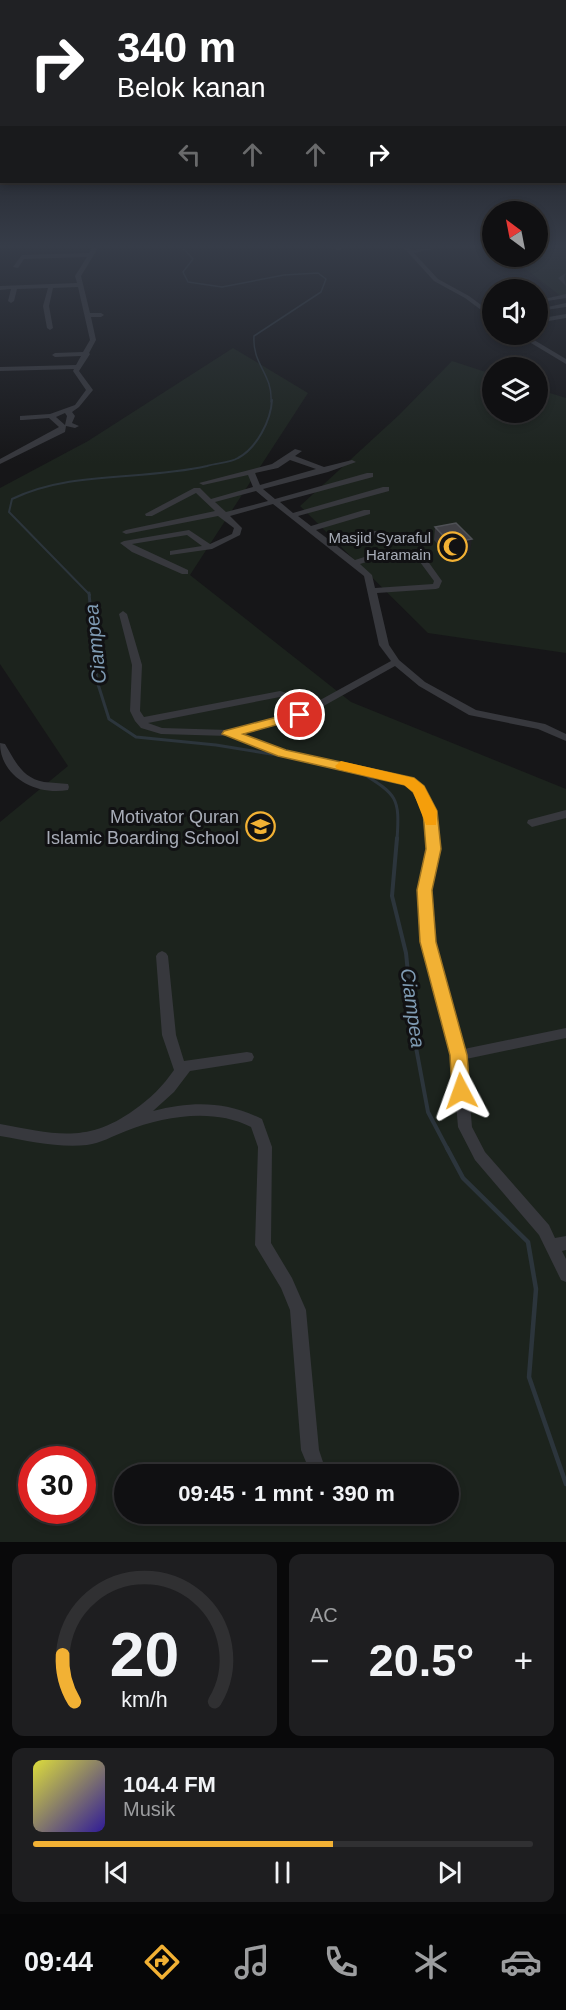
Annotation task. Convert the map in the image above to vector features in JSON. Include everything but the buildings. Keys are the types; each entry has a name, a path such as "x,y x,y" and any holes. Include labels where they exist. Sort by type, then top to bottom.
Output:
{"street":[{"path":"49,320 50,328"},
{"path":"0,369 75,367 87,354 93,340 88,320"},
{"path":"537,345 566,362"},
{"path":"55,355 87,354"},
{"path":"75,367 90,390 68,412 71,416 68,423 75,426"},
{"path":"23,418 51,416 72,409"},
{"path":"0,462 62,430 63,427 51,416"},
{"path":"203,483 275,466 298,451"},
{"path":"289,457 325,470"},
{"path":"214,500 352,462"},
{"path":"251,473 258,489 355,562 368,575 384,645 396,662 422,684 463,709 483,717 541,726 566,738"},
{"path":"126,532 221,514 370,476"},
{"path":"291,516 386,489"},
{"path":"148,514 197,490 238,531 228,540 209,547 173,553"},
{"path":"311,529 367,513"},
{"path":"185,572 124,543 189,532 209,547"},
{"path":"332,545 374,533"},
{"path":"355,562 392,551"},
{"path":"372,591 436,586 439,582 424,562"},
{"path":"123,614 137,665 135,711 140,721 151,730 229,734 283,753 409,782 419,789 430,811 433,849 425,890 428,942 459,1055 465,1126 472,1144 544,1230 559,1244 566,1275"},
{"path":"229,734 300,715 396,662"},
{"path":"140,721 275,694 291,697 300,715"},
{"path":"0,746 9,765 21,778 33,783 64,787"},
{"path":"532,822 566,814"},
{"path":"162,956 169,1035 181,1071"},
{"path":"459,1055 566,1033"},
{"path":"124,1125 165,1092 181,1071 193,1063 247,1057"},
{"path":"0,1130 72,1142 99,1137 124,1125 163,1115 204,1110 242,1114 257,1124 265,1147 263,1245 287,1283 298,1310 310,1450 315,1464"}],"shaded area":[{"path":"233,348 308,393 190,575 351,702 566,789 566,1542 0,1542 0,822 68,766 0,664 0,488 88,441"},
{"path":"452,361 482,371 482,423 548,423 548,392 566,398 566,653 428,633 300,506 399,415"}],"waterway":[{"name":"Ciampea","path":"271,402 269,384 256,355 254,336 278,320"},
{"name":"Ciampea","path":"89,594 9,512 12,499 59,484 182,471 235,460 251,448 262,433 272,400"},
{"name":"Ciampea","path":"89,594 97,681 109,719 136,737 216,745 295,758"},
{"name":"Ciampea","path":"362,773 383,787 394,799 398,814 397,840"},
{"name":"Ciampea","path":"397,838 392,896 406,953 415,1042 428,1112 448,1150"},
{"name":"Ciampea","path":"447,1148 463,1178 528,1242 536,1289 529,1377 566,1484"}],"slow traffic":[{"path":"341,766 409,782 419,789 430,811 431,821"}],"place":[{"name":"Masjid Syaraful Haramain","path":"452,546"},
{"name":"Motivator Quran Islamic Boarding School","path":"260,827"}],"route":[{"path":"300,715 229,734 283,753 409,782 419,789 430,811 433,849 425,890 428,942 459,1055 461,1091"}]}
